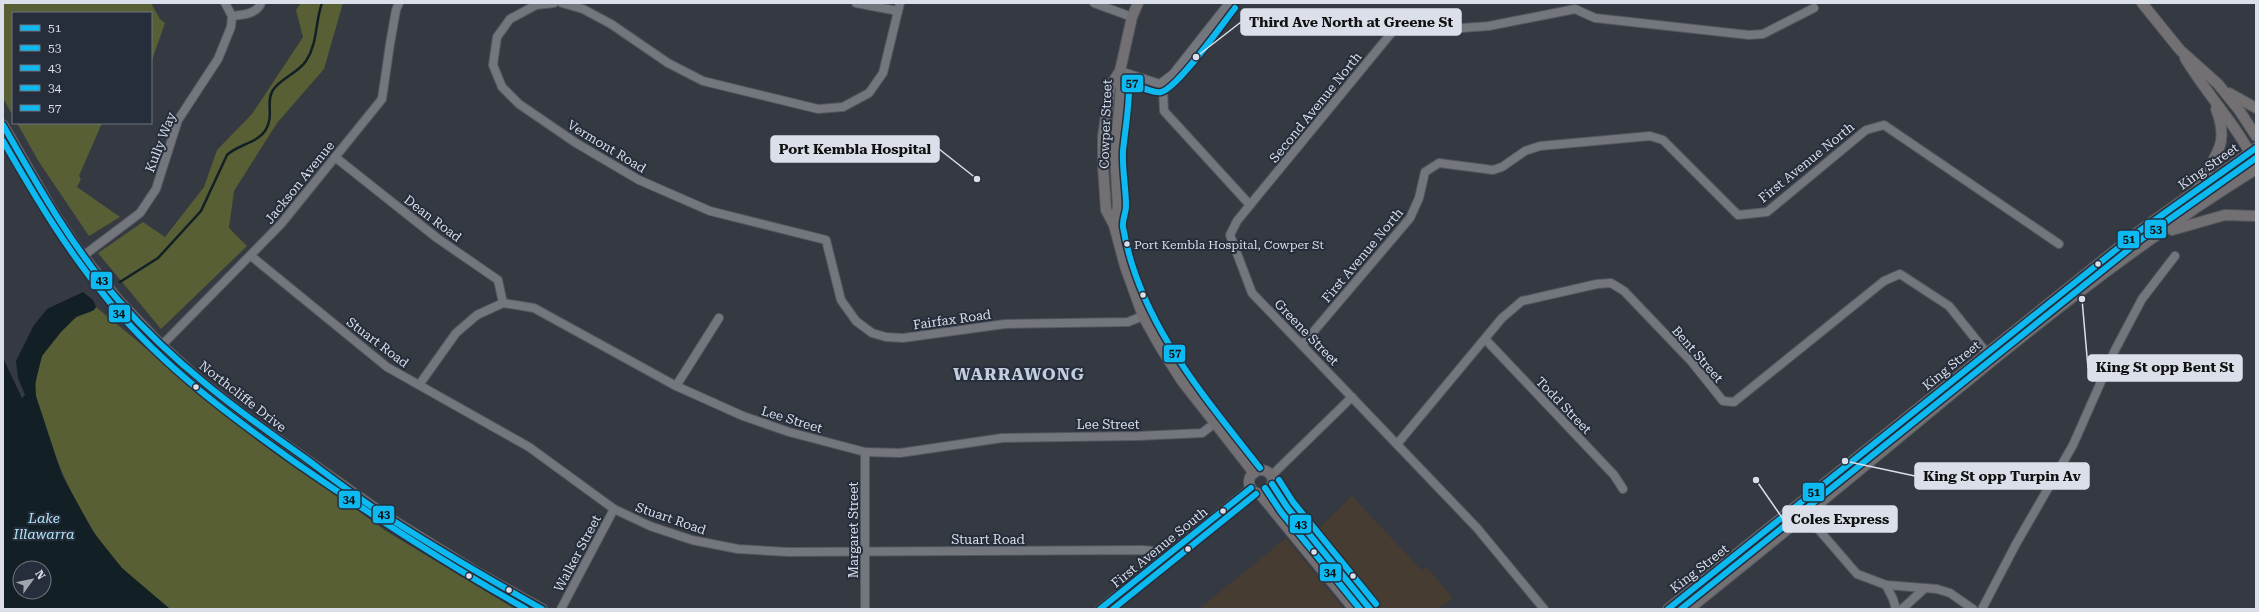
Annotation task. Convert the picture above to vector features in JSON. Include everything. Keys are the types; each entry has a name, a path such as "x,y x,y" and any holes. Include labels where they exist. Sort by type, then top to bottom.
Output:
{"main road":[{"name":"Cowper Street","path":"1114,225 1118,207 1116,188 1115,134 1121,89 1120,71 1132,17 1138,3"},
{"path":"2142,3 2180,50 2212,99 2253,150 2256,165"},
{"path":"2180,50 2218,84 2237,98 2256,108"},
{"name":"Cowper Street","path":"1120,71 1110,88 1103,137 1106,210 1114,225 1125,266 1143,316 1182,381 1254,473"},
{"path":"2218,84 2239,110 2256,136"},
{"path":"2198,188 2207,167 2220,150 2223,139 2221,123 2212,99"},
{"name":"Northcliffe Drive","path":"3,125 52,210 83,256 119,301 199,380 243,415 386,516 478,573 542,609"},
{"path":"1115,134 1110,140 1109,157 1103,166 1112,177 1116,188"},
{"name":"King Street","path":"1668,609 1781,520 1986,352 2138,232 2253,150"},
{"name":"King Street","path":"1689,609 1806,515 1990,361 2063,303 2256,169"},
{"path":"2162,233 2213,216 2240,214 2256,216"},
{"path":"1354,609 1292,531 1260,494 1251,488 1250,478 1254,473 1261,470 1272,480 1287,507 1370,609"},
{"path":"1260,494 1269,490 1272,480"}],"street":[{"path":"226,3 232,16 249,14 259,7 261,3"},
{"name":"Jackson Avenue","path":"162,345 281,224 382,99 396,10 399,3"},
{"name":"Vermont Road","path":"554,3 536,5 510,19 497,38 494,65 502,87 519,104 576,143 639,180 710,211 826,240"},
{"path":"562,3 583,9 611,24 668,63 703,81 818,108 843,107 869,93 883,73 899,7 856,3"},
{"path":"1094,3 1132,17"},
{"path":"1160,84 1173,74 1229,3"},
{"path":"1582,3 1575,9 1595,18 1749,35 1763,34 1814,8"},
{"name":"Second Avenue North","path":"1250,205 1402,20 1422,15 1462,28 1489,26 1575,9"},
{"name":"Kully Way","path":"83,256 140,214 152,195 178,120 218,59 231,27 232,16"},
{"path":"1120,71 1160,84 1163,90 1164,111 1250,205"},
{"name":"First Avenue North","path":"1303,344 1410,218 1420,198 1424,172 1440,163 1493,170 1502,167 1525,151 1540,146 1650,136 1663,140 1738,215 1767,212 1866,130 1884,125 2059,244"},
{"name":"Dean Road","path":"335,157 438,238 498,280 503,303"},
{"name":"Greene Street","path":"1250,205 1237,221 1230,235 1252,293 1398,443 1477,528 1544,609"},
{"name":"Fairfax Road","path":"826,240 841,300 856,321 872,333 886,338 903,338 1005,324 1128,322 1143,316"},
{"name":"Stuart Road","path":"251,256 387,367 529,447 614,509 650,526 692,540 738,549 788,552 1143,550 1153,551 1162,560"},
{"path":"1982,609 2016,544 2073,445 2118,343 2137,312 2142,299 2176,256"},
{"name":"Bent Street","path":"1398,443 1486,340 1502,318 1522,301 1611,283 1624,291 1691,361 1723,400 1734,402 1884,281 1900,274 1949,306 1986,352"},
{"path":"419,385 456,333 477,316 503,303"},
{"name":"Lee Street","path":"503,303 534,308 676,386 742,416 789,432 865,452 900,453 1002,438 1138,436 1202,433 1215,423"},
{"path":"676,386 719,318"},
{"name":"Todd Street","path":"1486,340 1614,475 1623,489"},
{"path":"1272,480 1352,397"},
{"name":"Margaret Street","path":"865,452 864,552 866,609"},
{"name":"First Avenue South","path":"1100,609 1251,488"},
{"name":"Walker Street","path":"561,609 614,509"},
{"path":"1781,520 1795,515 1806,515 1857,574 1886,585 1906,585 1924,589 1937,589 1950,593 1973,609"},
{"path":"1886,585 1894,599 1896,609"},
{"path":"1902,609 1924,589"}],"shaded area":[{"path":"1352,496 1422,571 1426,567 1453,598 1438,609 1381,609 1317,530"},
{"path":"1286,538 1344,609 1199,609"}],"green space":[{"path":"3,3 151,3 160,19 165,23 152,60 152,12 12,12 12,114 3,98"},
{"path":"301,3 343,3 324,69 277,123 234,191 229,228 247,246 161,329 98,253 143,222 165,237 204,187 217,150 252,114 303,37 296,10"},
{"path":"18,124 102,124 79,176 81,179 77,187 120,217 89,236 39,162"},
{"path":"96,307 227,415 386,531 515,609 170,609 121,567 92,529 59,465 50,442 36,396 36,381 40,361 44,352 68,324 79,316 92,311"}],"water":[{"name":"Lake Illawarra","path":"83,292 93,300 96,307 94,310 76,317 61,332 42,356 35,384 36,396 62,475 94,533 122,568 170,609 3,609 3,358 22,398 25,395 18,378 16,361 34,325 47,309"}],"waterway":[{"path":"120,282 158,258 201,211 227,155 257,138 265,131 270,115 270,99 273,90 280,82 303,65 310,54 313,47 322,3"}],"transit line":[{"name":"57","path":"1235,8 1178,80 1168,88 1161,92 1154,92 1129,82 1128,108 1123,151 1126,206 1123,227 1131,262 1143,294 1158,326 1196,385 1260,468"},
{"name":"43","path":"3,125 56,216 86,259 119,301 140,324 184,366 231,404 355,495 444,552 542,609"},
{"name":"34","path":"3,141 54,225 96,285 132,328 176,370 222,409 296,463 438,557 526,609"},
{"name":"51","path":"1668,609 2138,232 2256,148"},
{"name":"53","path":"1681,609 2143,238 2256,158"},
{"name":"57","path":"1279,480 1293,502 1376,604"},
{"name":"43","path":"1272,484 1287,507 1370,609"},
{"name":"43","path":"1100,609 1251,488"},
{"name":"34","path":"1265,488 1281,512 1360,609"},
{"name":"34","path":"1113,609 1256,494"}],"place":[{"name":"Third Ave North at Greene St","path":"1196,57"},
{"name":"Port Kembla Hospital","path":"977,179"},
{"name":"Port Kembla Hospital, Cowper St","path":"1127,244"},
{"name":"King St opp Bent St","path":"2082,299"},
{"name":"King St opp Turpin Av","path":"1845,461"},
{"name":"Coles Express","path":"1756,480"}],"district":[{"name":"WARRAWONG","path":"1019,374"}]}
